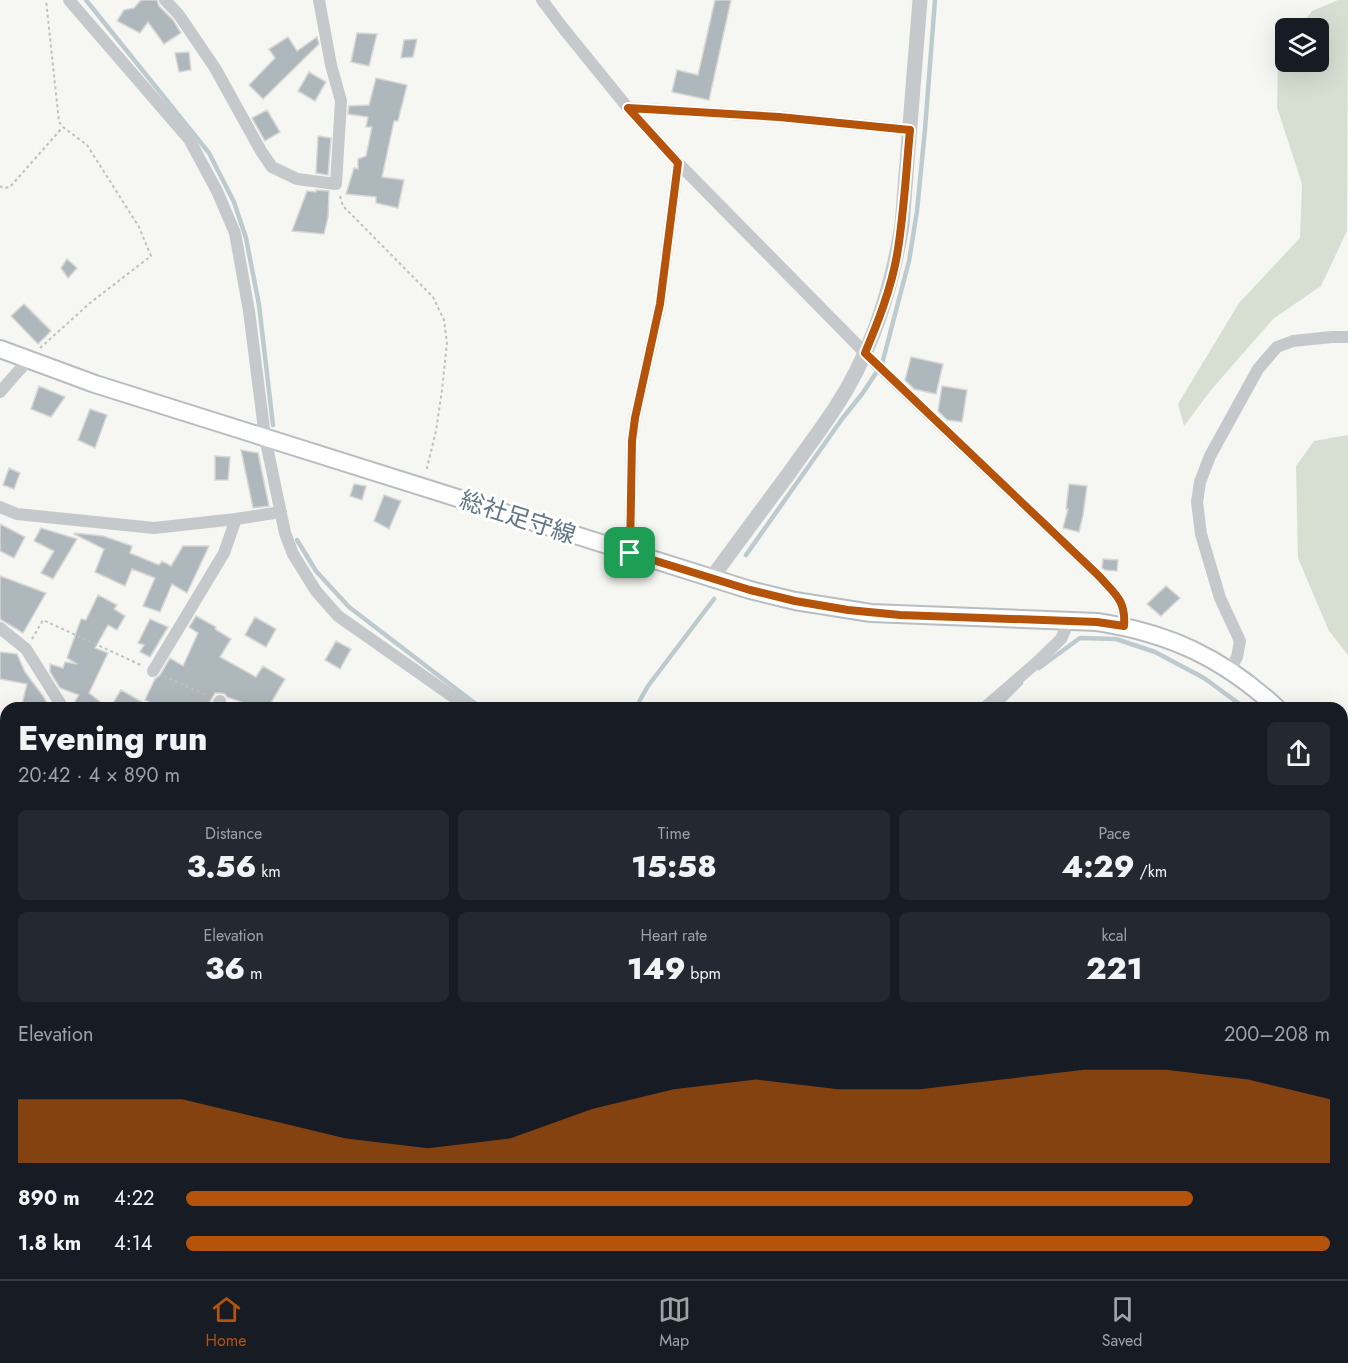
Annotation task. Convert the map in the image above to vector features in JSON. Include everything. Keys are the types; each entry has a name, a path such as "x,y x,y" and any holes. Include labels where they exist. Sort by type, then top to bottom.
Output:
{"main road":[{"name":"総社足守線","path":"0,349 85,381 750,590 848,610 900,615 1097,622 1156,634 1209,657 1247,682 1269,702"}],"street":[{"path":"69,0 189,139 217,191 235,233 249,311 265,437 285,533 293,554 316,591 338,616 460,702"},
{"path":"165,0 179,15 215,68 272,167 297,179 336,184 340,101 319,0"},
{"path":"542,0 628,108 678,163 881,369 1118,596 1125,616 1124,626"},
{"path":"711,579 831,415 865,353 880,316 896,258 902,225 920,0"},
{"path":"628,108 779,117 910,130"},
{"path":"630,553 632,441 660,304 678,163"},
{"path":"1230,670 1237,657 1240,641 1220,598 1201,534 1197,502 1200,482 1210,456 1258,369 1277,347 1293,341 1348,337"},
{"path":"0,392 28,360"},
{"path":"0,507 17,514 154,528 281,512"},
{"path":"153,671 224,553 236,519"},
{"path":"991,702 1061,639 1069,621"},
{"path":"0,628 26,649 59,702"}],"path":[{"path":"28,360 90,303 151,256 140,226 87,145 63,127 60,122 45,0"},
{"path":"0,186 10,187 63,127"},
{"path":"336,184 343,206 433,297 444,320 447,343 438,421 422,486"},
{"path":"26,649 43,620 153,671 212,702"}],"shaded area":[{"path":"1338,0 1348,0 1347,231 1321,286 1273,319 1211,390 1184,426 1178,404 1239,303 1300,238 1302,184 1277,107 1278,72 1329,72 1329,18 1307,18 1312,11"},
{"path":"1348,435 1348,655 1329,631 1298,558 1296,466 1314,441"}],"building":[{"path":"141,0 157,0 159,6 173,20 181,33 164,44 148,22 140,33 117,21 124,10 134,8"},
{"path":"715,0 731,0 709,100 672,92 677,70 698,75"},
{"path":"357,33 377,34 369,66 351,62"},
{"path":"288,37 297,51 317,37 319,44 263,99 249,85 275,58 269,49"},
{"path":"417,39 413,57 401,58 404,40"},
{"path":"189,52 191,70 179,72 175,53"},
{"path":"309,72 326,82 315,101 298,91"},
{"path":"376,78 407,85 398,121 394,121 382,177 404,180 398,208 376,203 376,197 346,194 354,168 358,169 358,159 366,156 372,127 366,127 368,117 348,114 349,106 369,105"},
{"path":"267,110 280,132 265,141 252,118"},
{"path":"318,136 331,138 328,175 316,173"},
{"path":"316,190 329,191 328,217 324,234 292,231 307,191 316,192"},
{"path":"67,259 77,268 68,278 61,268"},
{"path":"24,304 51,331 38,344 11,316"},
{"path":"911,357 943,364 936,394 914,389 905,380"},
{"path":"39,386 65,397 51,417 31,409"},
{"path":"942,386 967,390 962,422 947,420 938,411"},
{"path":"90,409 107,415 95,448 78,440"},
{"path":"241,450 258,453 269,506 253,508"},
{"path":"215,456 230,457 228,480 215,480"},
{"path":"9,468 20,473 14,489 3,485"},
{"path":"354,484 366,486 362,500 350,496"},
{"path":"1069,484 1087,486 1079,532 1063,528 1068,509 1066,509"},
{"path":"384,495 401,501 389,529 374,521"},
{"path":"0,524 25,537 14,558 0,551"},
{"path":"41,528 77,539 53,579 41,573 54,551 34,541"},
{"path":"75,533 103,536 132,546 130,553 159,565 162,561 171,566 183,546 209,546 187,593 172,584 160,612 143,606 155,578 132,569 125,586 95,572 104,549"},
{"path":"1103,559 1118,560 1117,571 1102,568"},
{"path":"0,576 46,593 23,633 0,619"},
{"path":"1166,586 1180,598 1161,616 1147,604"},
{"path":"98,595 117,605 114,609 125,616 117,630 108,625 95,648 108,653 89,693 100,702 75,702 79,695 60,688 50,672 50,664 63,668 65,662 77,664 67,658 81,619 86,620"},
{"path":"196,616 231,639 220,657 256,677 263,666 285,679 272,702 241,702 221,693 215,693 210,702 149,702 145,700 155,679 170,658 183,666 198,633 189,627"},
{"path":"255,617 276,629 266,647 245,635"},
{"path":"150,619 168,627 150,657 140,652 144,645 138,643"},
{"path":"336,641 351,649 340,669 325,660"},
{"path":"0,652 17,654 25,672 46,702 22,702 27,684 0,679"},
{"path":"121,690 142,702 114,702"}],"waterway":[{"path":"86,0 209,153 234,202 246,238 259,305 273,425"},
{"path":"746,555 882,364 909,261 917,211 935,0"},
{"path":"297,540 316,571 349,607 473,702"},
{"path":"639,702 648,686 714,599"},
{"path":"1039,668 1080,638 1116,639 1155,652 1204,678 1237,702"},
{"path":"1002,702 1021,683"}],"route":[{"path":"628,108 779,117 910,130 902,225 896,258 889,289 865,353 1118,596 1125,616 1124,626 1097,622 900,615 848,610 750,590 630,553 632,441 660,304 678,163 628,108"}]}
